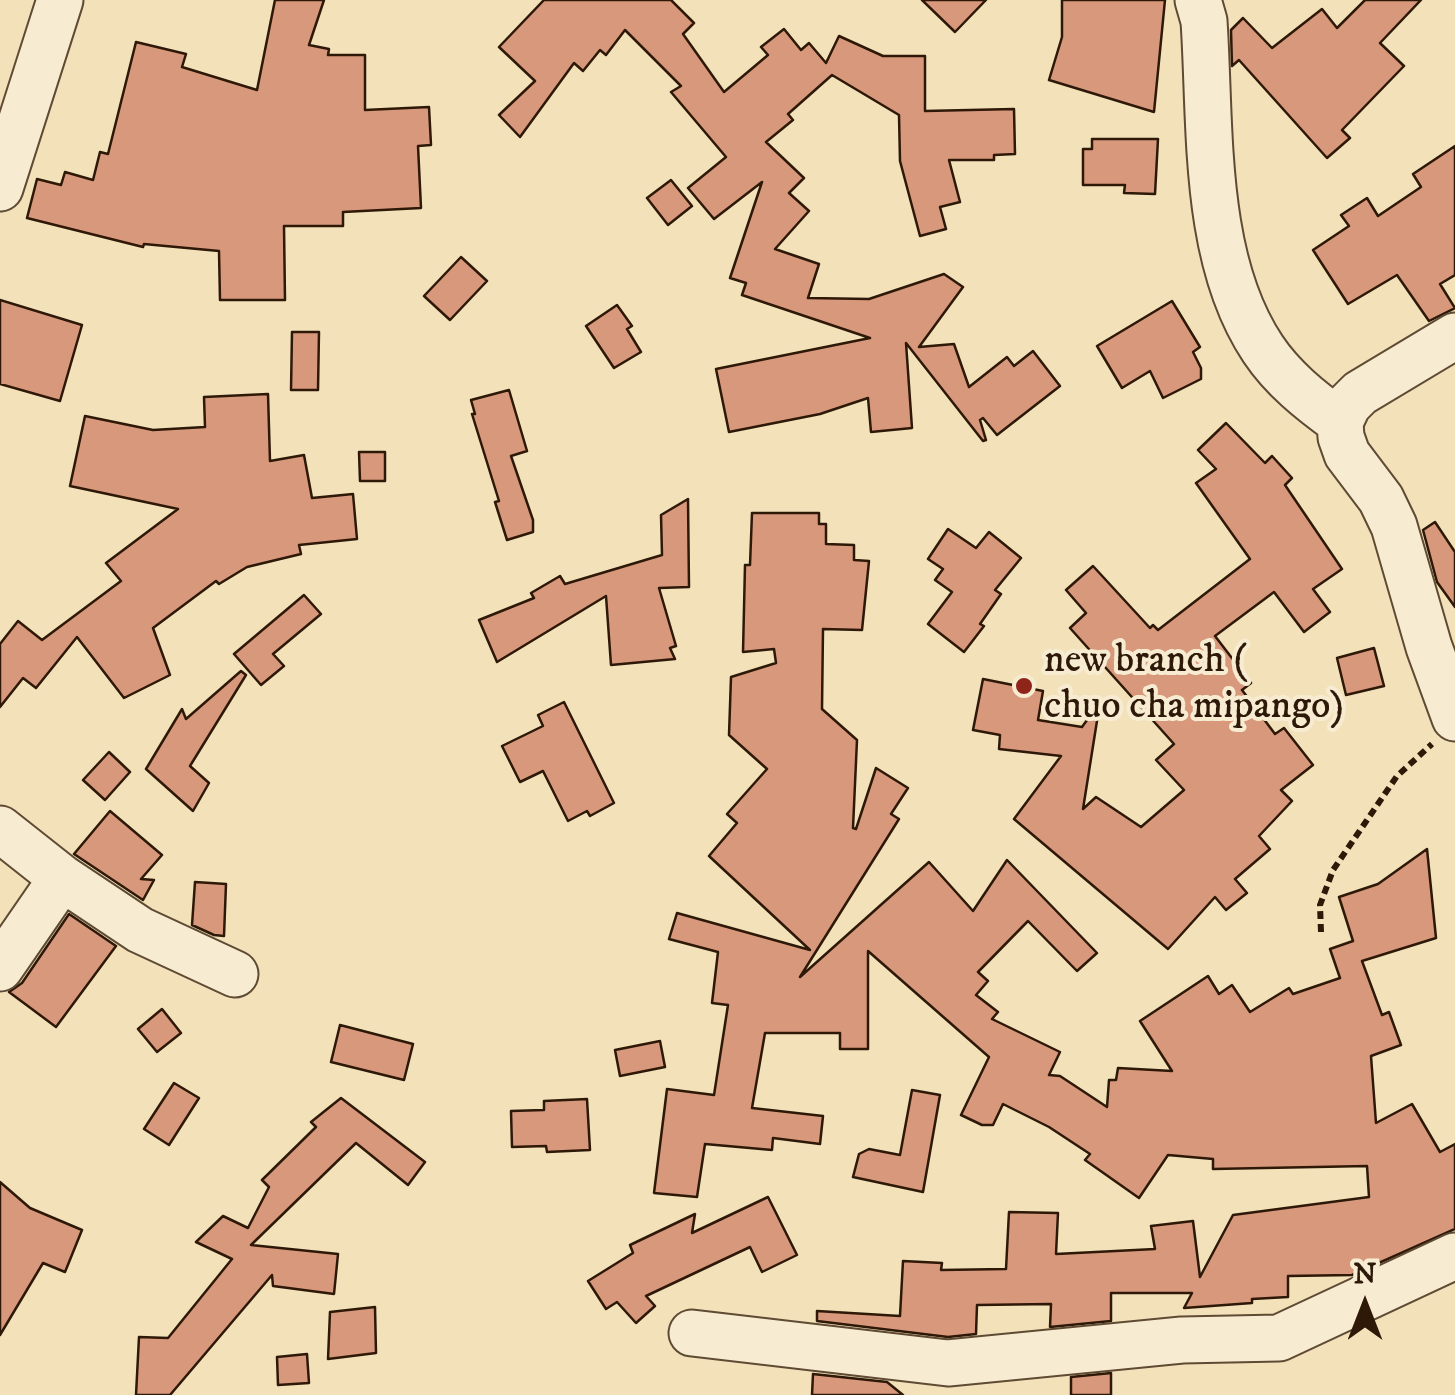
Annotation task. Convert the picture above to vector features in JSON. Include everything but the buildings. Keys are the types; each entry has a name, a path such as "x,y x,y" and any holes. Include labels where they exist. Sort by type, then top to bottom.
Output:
{"street":[{"path":"0,188 60,0"},
{"path":"1198,0 1204,20 1210,170 1216,214 1244,316 1264,350 1299,392 1340,422"},
{"path":"1448,726 1394,526 1381,499 1347,454 1340,422 1360,393 1455,336"},
{"path":"0,829 62,878 140,930 235,974"},
{"path":"0,968 62,878"},
{"path":"692,1332 948,1364 1182,1340 1279,1338 1455,1256"}],"path":[{"path":"1321,932 1320,905 1332,870 1397,776 1448,726"}],"place":[{"name":"new branch ( chuo cha mipango)","path":"1024,686"}]}
